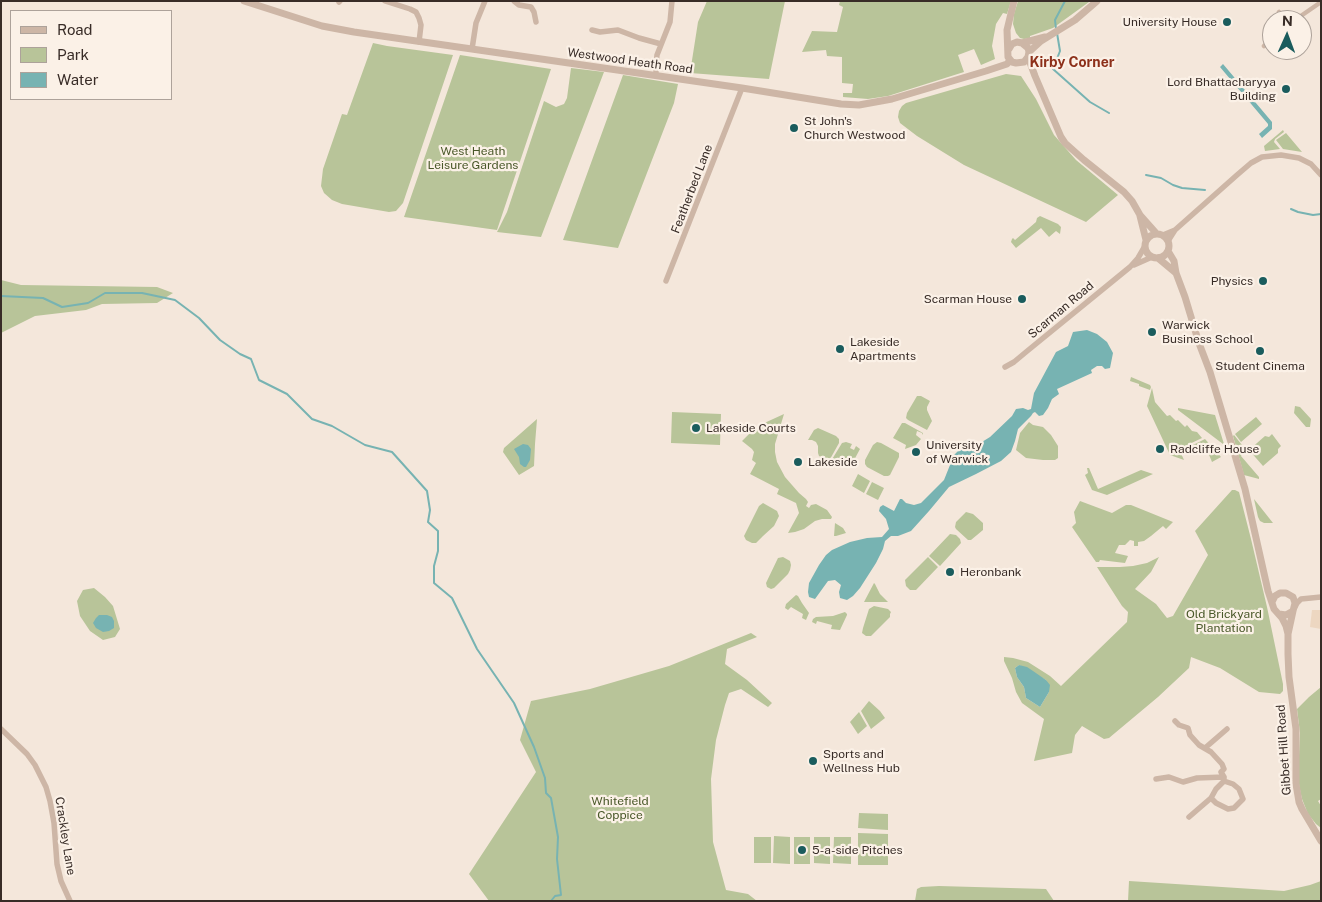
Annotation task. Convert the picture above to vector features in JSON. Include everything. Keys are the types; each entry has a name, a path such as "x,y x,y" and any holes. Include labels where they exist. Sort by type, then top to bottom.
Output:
{"street":[{"name":"Westwood Heath Road","path":"244,1 322,26 841,104 872,104 892,99 986,71 1006,64 1010,60"},
{"path":"385,1 416,12 421,25 419,42"},
{"path":"472,49 476,23 485,1"},
{"path":"514,1 519,5 531,7 536,22"},
{"path":"656,76 656,64 661,44 670,22 672,1"},
{"path":"1014,1 1006,36 1007,54 1010,60 1020,64 1035,76"},
{"path":"1020,64 1051,35 1075,20 1097,1"},
{"path":"1309,10 1321,2"},
{"path":"1008,24 1011,35 1028,48 1028,55 1035,76 1060,137 1132,201 1140,215 1147,253 1176,273"},
{"path":"592,30 600,32 618,30 661,44"},
{"path":"1008,49 1012,44 1051,35"},
{"name":"Featherbed Lane","path":"666,281 738,104 742,88"},
{"path":"1146,243 1150,236 1163,236 1175,230 1246,167 1262,157 1281,154 1299,158 1311,164 1321,175"},
{"path":"1140,215 1163,236 1174,261 1176,273 1249,507 1268,594 1274,609 1279,614 1286,615 1294,609 1299,601 1305,598 1321,598"},
{"name":"Scarman Road","path":"1005,367 1014,362 1130,267 1138,258 1146,243"},
{"path":"1155,257 1165,255 1168,251"},
{"name":"Scarman Road","path":"1130,267 1155,257"},
{"path":"1265,579 1273,588 1280,592 1286,592 1293,597 1294,609"},
{"path":"1272,602 1280,592"},
{"name":"Gibbet Hill Road","path":"1288,634 1294,609"},
{"name":"Gibbet Hill Road","path":"1279,614 1288,634 1289,677 1296,729 1295,776 1297,793 1302,809 1308,821 1318,831 1321,841"},
{"path":"1175,721 1179,725 1188,728 1190,734 1199,745 1211,752 1222,764 1224,769 1221,772 1224,779"},
{"path":"1205,748 1227,729"},
{"name":"Crackley Lane","path":"1,730 27,754 44,782 50,801 57,864 61,881 70,901"},
{"path":"1156,779 1169,777 1183,782 1197,778 1224,779 1238,789 1243,799 1234,808 1228,810 1211,798"},
{"path":"1189,817 1211,798 1224,779"}],"green space":[{"path":"707,1 785,1 769,79 690,73 698,22"},
{"path":"840,1 1011,1 1007,14 1003,13 996,24 992,46 995,59 981,65 974,49 958,55 964,72 888,96 868,99 843,97 843,93 852,93 853,84 842,83 842,57 827,56 826,50 802,52 812,31 837,32 843,7 839,5"},
{"path":"1018,1 1089,2 1053,28 1024,39 1020,38 1016,33 1013,24"},
{"path":"373,43 453,55 403,203 396,211 389,212 342,204 332,200 324,193 321,186 323,169 342,114 347,115"},
{"name":"West Heath Leisure Gardens","path":"460,55 551,69 497,230 404,217"},
{"path":"571,68 604,72 541,237 497,232 507,212 544,101 556,107 564,104 567,98"},
{"path":"1006,74 1021,76 1036,99 1054,135 1076,160 1118,195 1086,222 964,165 917,136 900,123 899,111 906,103"},
{"path":"623,75 678,84 674,103 618,248 563,240"},
{"path":"1283,130 1284,132 1274,142 1280,149 1265,151 1264,146"},
{"path":"1286,133 1302,152 1283,149 1276,140"},
{"path":"1040,216 1058,224 1061,227 1060,234 1056,231 1049,237 1041,228 1016,248 1011,242 1012,239 1015,240 1036,222"},
{"path":"1,280 21,285 157,287 173,293 157,303 102,304 86,310 35,316 1,333"},
{"path":"1131,377 1150,385 1150,390 1130,381"},
{"path":"1152,388 1155,402 1167,416 1170,415 1185,427 1187,425 1202,438 1179,449 1184,460 1170,455 1147,406"},
{"path":"917,396 930,401 927,410 932,421 927,430 906,418"},
{"path":"1295,406 1300,407 1311,419 1310,427 1306,427 1294,413"},
{"path":"1178,408 1215,415 1224,444 1178,410"},
{"name":"Lakeside Courts","path":"672,412 721,414 720,445 671,443"},
{"path":"784,414 775,444 777,462 785,477 808,502 806,506 809,508 811,505 816,504 827,510 832,517 831,519 815,521 804,529 788,533 799,513 796,503 777,494 779,489 750,474 756,463 752,460 754,452 742,441 760,425"},
{"path":"1256,417 1262,424 1241,442 1235,434"},
{"path":"537,419 534,466 519,475 503,452 504,448"},
{"path":"1029,422 1043,427 1051,435 1058,446 1058,458 1055,460 1043,460 1026,458 1016,450 1020,433"},
{"path":"902,423 923,433 923,435 917,431 916,435 921,439 916,445 905,449 906,445 893,438"},
{"path":"818,428 839,439 839,443 829,461 819,456 816,442 808,440 814,430"},
{"path":"1272,434 1281,446 1278,449 1278,453 1263,466 1249,450 1265,436 1269,437"},
{"path":"1234,435 1242,445 1240,447 1241,456 1259,479 1244,475"},
{"path":"1205,439 1221,457 1212,462 1205,445 1185,454 1183,450"},
{"path":"877,442 899,453 899,457 888,476 884,476 865,464 865,460 873,445"},
{"path":"842,443 852,444 850,448 854,450 856,446 860,449 853,462 857,463 842,467 837,465 840,460 837,458 834,463 831,461"},
{"path":"1087,468 1089,468 1098,489 1141,470 1153,474 1107,495 1092,490 1085,475 1088,473"},
{"path":"858,474 870,481 864,493 852,486"},
{"path":"872,482 884,488 878,500 866,494"},
{"name":"Old Brickyard Plantation","path":"1232,490 1239,492 1267,607 1283,691 1280,694 1259,692 1220,668 1191,657 1189,668 1109,738 1104,739 1082,726 1075,735 1072,753 1034,761 1044,719 1022,703 1016,692 1004,657 1028,662 1050,676 1061,686 1127,622 1128,612 1122,606 1097,567 1133,566 1147,563 1159,557 1151,572 1135,589 1156,604 1167,618 1173,616 1208,555 1195,531","holes":["1019,665 1046,680 1049,692 1040,707 1026,698 1024,687 1017,677 1015,668"]},
{"path":"1254,499 1273,523 1260,521"},
{"path":"1080,501 1112,513 1126,505 1131,505 1173,522 1166,529 1163,526 1144,541 1138,542 1138,546 1134,546 1134,541 1130,540 1125,545 1119,545 1115,553 1128,556 1125,563 1100,560 1096,562 1072,527 1076,523 1074,512"},
{"path":"763,503 777,511 779,516 774,526 756,543 752,543 746,540 744,536 759,506"},
{"path":"966,512 973,514 983,523 983,530 971,540 968,540 955,527 956,522"},
{"path":"835,523 843,528 846,533 834,536"},
{"path":"950,534 956,535 961,543 940,566 929,556"},
{"path":"783,557 790,561 790,570 771,589 767,587 766,583 778,558"},
{"path":"928,557 938,567 916,590 910,590 906,586 905,580"},
{"path":"874,583 880,594 888,602 864,602"},
{"path":"94,588 113,606 120,629 115,637 103,640 90,631 80,616 77,601 83,590"},
{"path":"796,595 809,613 806,620 802,618 803,614 791,607 788,610 785,608 786,604"},
{"path":"874,606 888,609 891,612 890,617 871,636 866,636 862,633 863,628 869,609"},
{"path":"845,612 847,615 840,630 831,629 832,625 817,621 816,624 812,622 816,617 833,616"},
{"name":"Whitefield Coppice","path":"751,633 757,637 727,649 725,664 747,680 772,703 768,707 741,689 729,693 716,740 711,779 713,842 726,890 748,894 757,901 489,901 469,874 536,772 520,740 531,701 590,689 669,666"},
{"path":"1321,687 1321,799 1318,801 1321,806 1321,828 1308,814 1300,790 1298,778 1300,733 1297,709"},
{"path":"869,701 885,718 871,729 861,711"},
{"path":"859,712 867,726 858,734 850,722"},
{"path":"859,813 888,814 888,830 858,828"},
{"path":"858,833 888,834 888,865 858,865"},
{"path":"774,836 790,837 790,864 773,863"},
{"path":"754,837 771,837 771,863 754,863"},
{"name":"5-a-side Pitches","path":"794,837 810,837 810,864 794,864"},
{"path":"814,837 830,837 830,864 814,863"},
{"path":"834,837 851,837 851,864 833,863"},
{"path":"1129,881 1284,891 1321,881 1321,901 1128,901"},
{"path":"939,886 1046,889 1054,901 915,901 917,889"}],"shaded area":[{"path":"1312,610 1321,610 1321,629 1310,627"}],"water":[{"path":"1223,64 1272,122 1272,129 1262,138 1259,134 1268,124 1220,67"},
{"path":"1087,330 1097,334 1107,342 1113,353 1110,368 1105,369 1102,366 1097,366 1091,370 1092,373 1057,389 1059,394 1052,399 1043,415 1039,416 1035,412 1033,413 1018,429 1011,452 1001,461 949,487 911,531 898,536 891,536 885,541 876,563 853,596 847,600 840,598 841,585 835,580 828,581 815,599 809,597 809,583 826,555 832,550 850,542 882,537 889,529 886,519 879,511 880,507 883,505 894,511 900,499 914,505 921,503 944,480 954,455 960,449 977,445 990,437 1012,416 1016,409 1031,409 1034,393 1056,352 1068,346 1073,332"},
{"path":"523,444 528,445 531,449 530,460 526,467 520,464 519,457 514,449"},
{"path":"99,615 112,617 114,628 103,632 96,628 93,623"},
{"path":"1019,665 1027,667 1050,685 1049,692 1040,707 1026,698 1024,687 1017,677 1015,668"}],"waterway":[{"path":"1056,29 1055,20 1065,1"},
{"path":"1057,33 1060,51 1053,69 1090,102 1109,113"},
{"path":"1146,175 1161,178 1182,188 1205,190"},
{"path":"1291,209 1313,215 1321,214"},
{"path":"1,296 43,298 62,307 88,303 105,293 142,293 175,300 199,318 220,340 251,359 259,380 287,394 312,419 332,426 365,445 392,452 427,491 430,510 428,522 438,531 438,551 434,566 434,583 452,598 477,649 514,703 534,747 545,778 546,793 551,798 558,837 557,859 561,895 555,896 551,901"}],"place":[{"name":"University House","path":"1227,22"},
{"name":"Lord Bhattacharyya Building","path":"1286,89"},
{"name":"St John's Church Westwood","path":"794,128"},
{"name":"Physics","path":"1263,281"},
{"name":"Scarman House","path":"1022,299"},
{"name":"Warwick Business School","path":"1152,332"},
{"name":"Lakeside Apartments","path":"840,349"},
{"name":"Student Cinema","path":"1260,351"},
{"name":"Lakeside Courts","path":"696,428"},
{"name":"Radcliffe House","path":"1160,449"},
{"name":"University of Warwick","path":"916,452"},
{"name":"Lakeside","path":"798,462"},
{"name":"Heronbank","path":"950,572"},
{"name":"Sports and Wellness Hub","path":"813,761"},
{"name":"5-a-side Pitches","path":"802,850"}],"district":[{"name":"Kirby Corner","path":"1072,63"}]}
